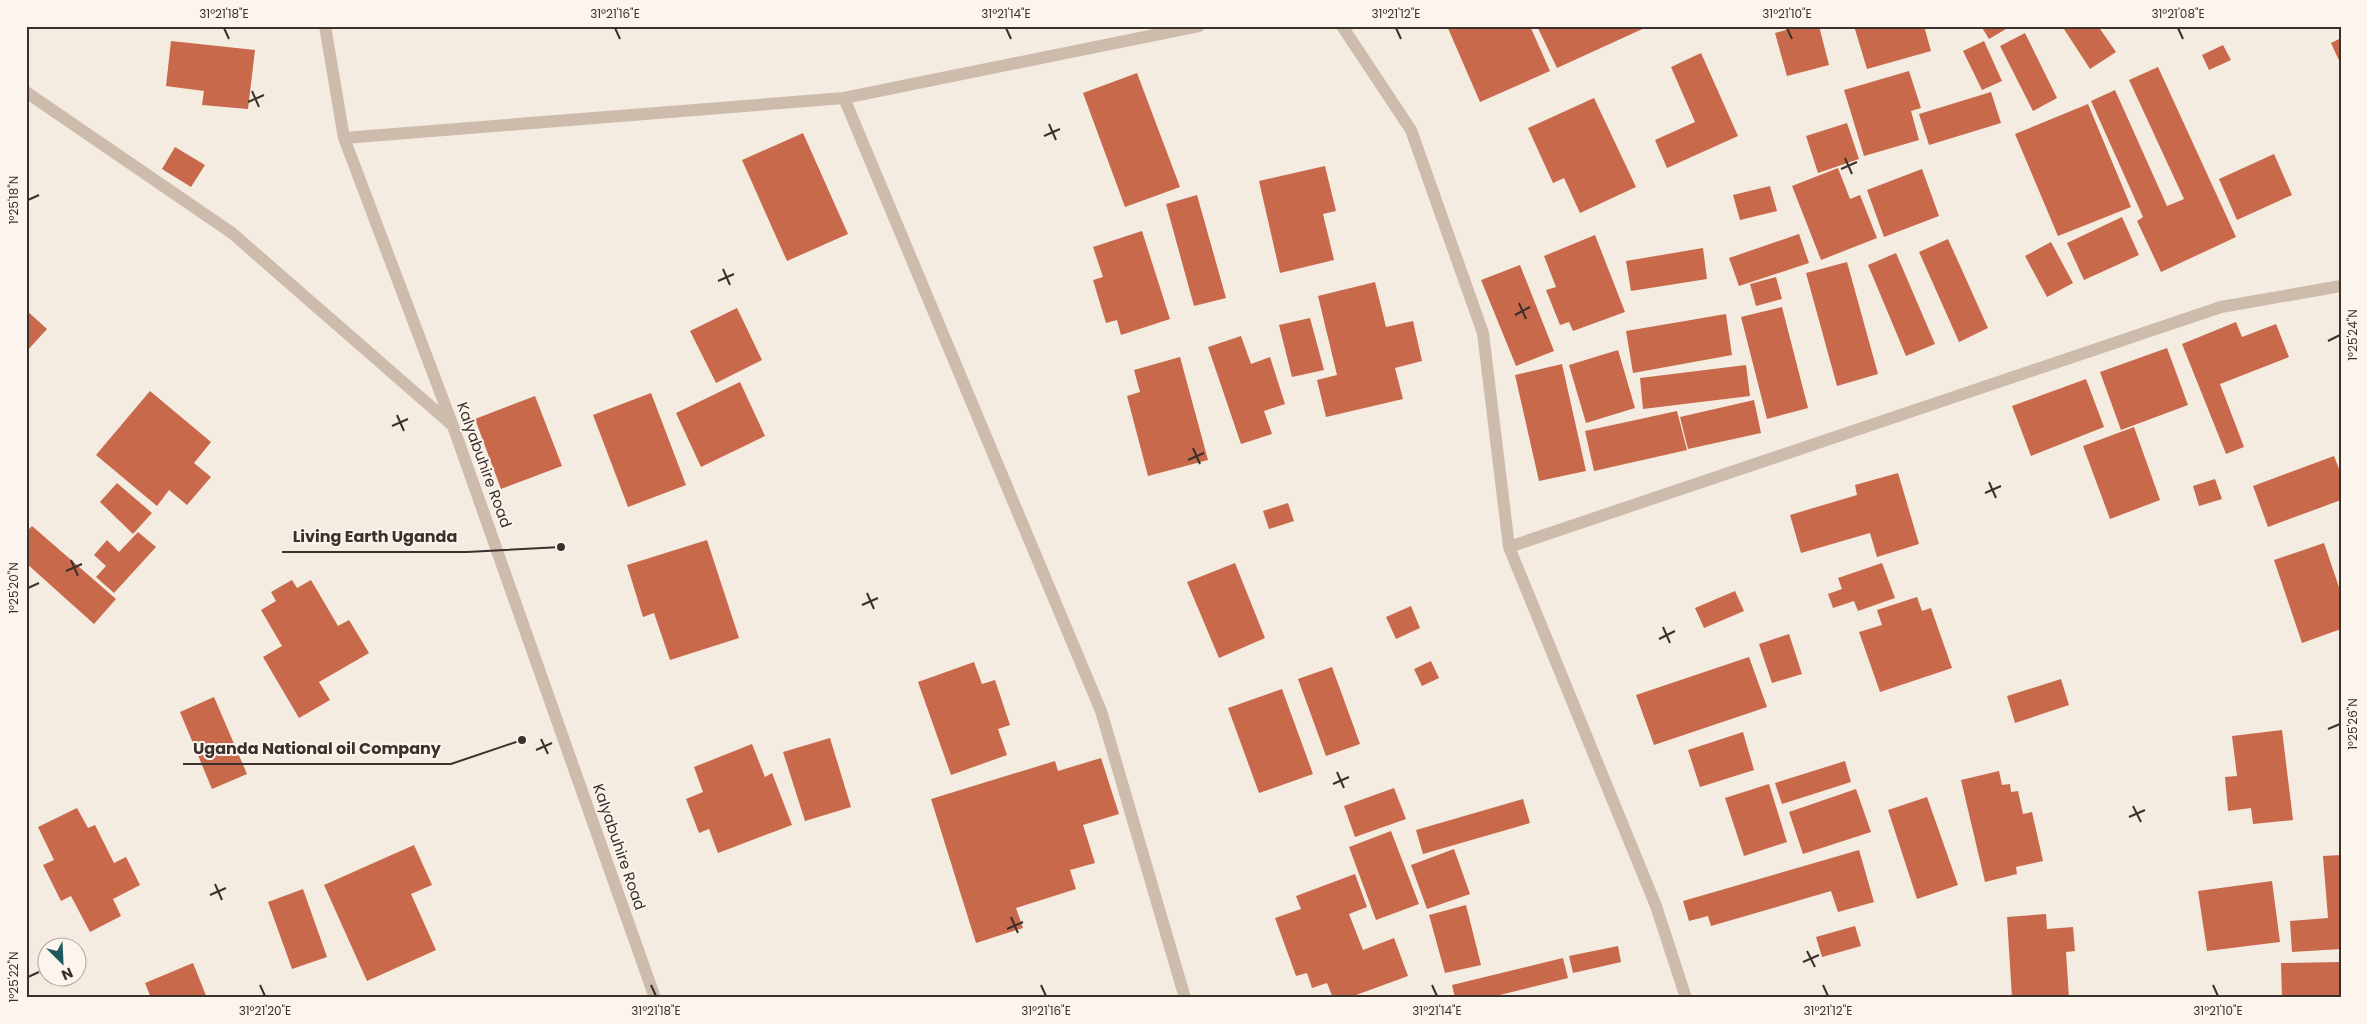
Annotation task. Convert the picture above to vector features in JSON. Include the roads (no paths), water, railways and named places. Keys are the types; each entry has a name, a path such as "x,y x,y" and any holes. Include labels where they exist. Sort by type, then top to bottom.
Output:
{"street":[{"name":"Kalyabuhire Road","path":"325,26 344,138 453,426 655,998"},
{"path":"344,138 844,98 1199,26"},
{"path":"1342,26 1411,130 1483,333 1509,547 1656,906 1686,998"},
{"path":"26,92 232,232 453,426"},
{"path":"844,98 1100,712 1185,998"},
{"path":"1509,547 2222,307 2341,286"}],"place":[{"name":"Living Earth Uganda","path":"561,547"},
{"name":"Uganda National oil Company","path":"522,740"}]}
